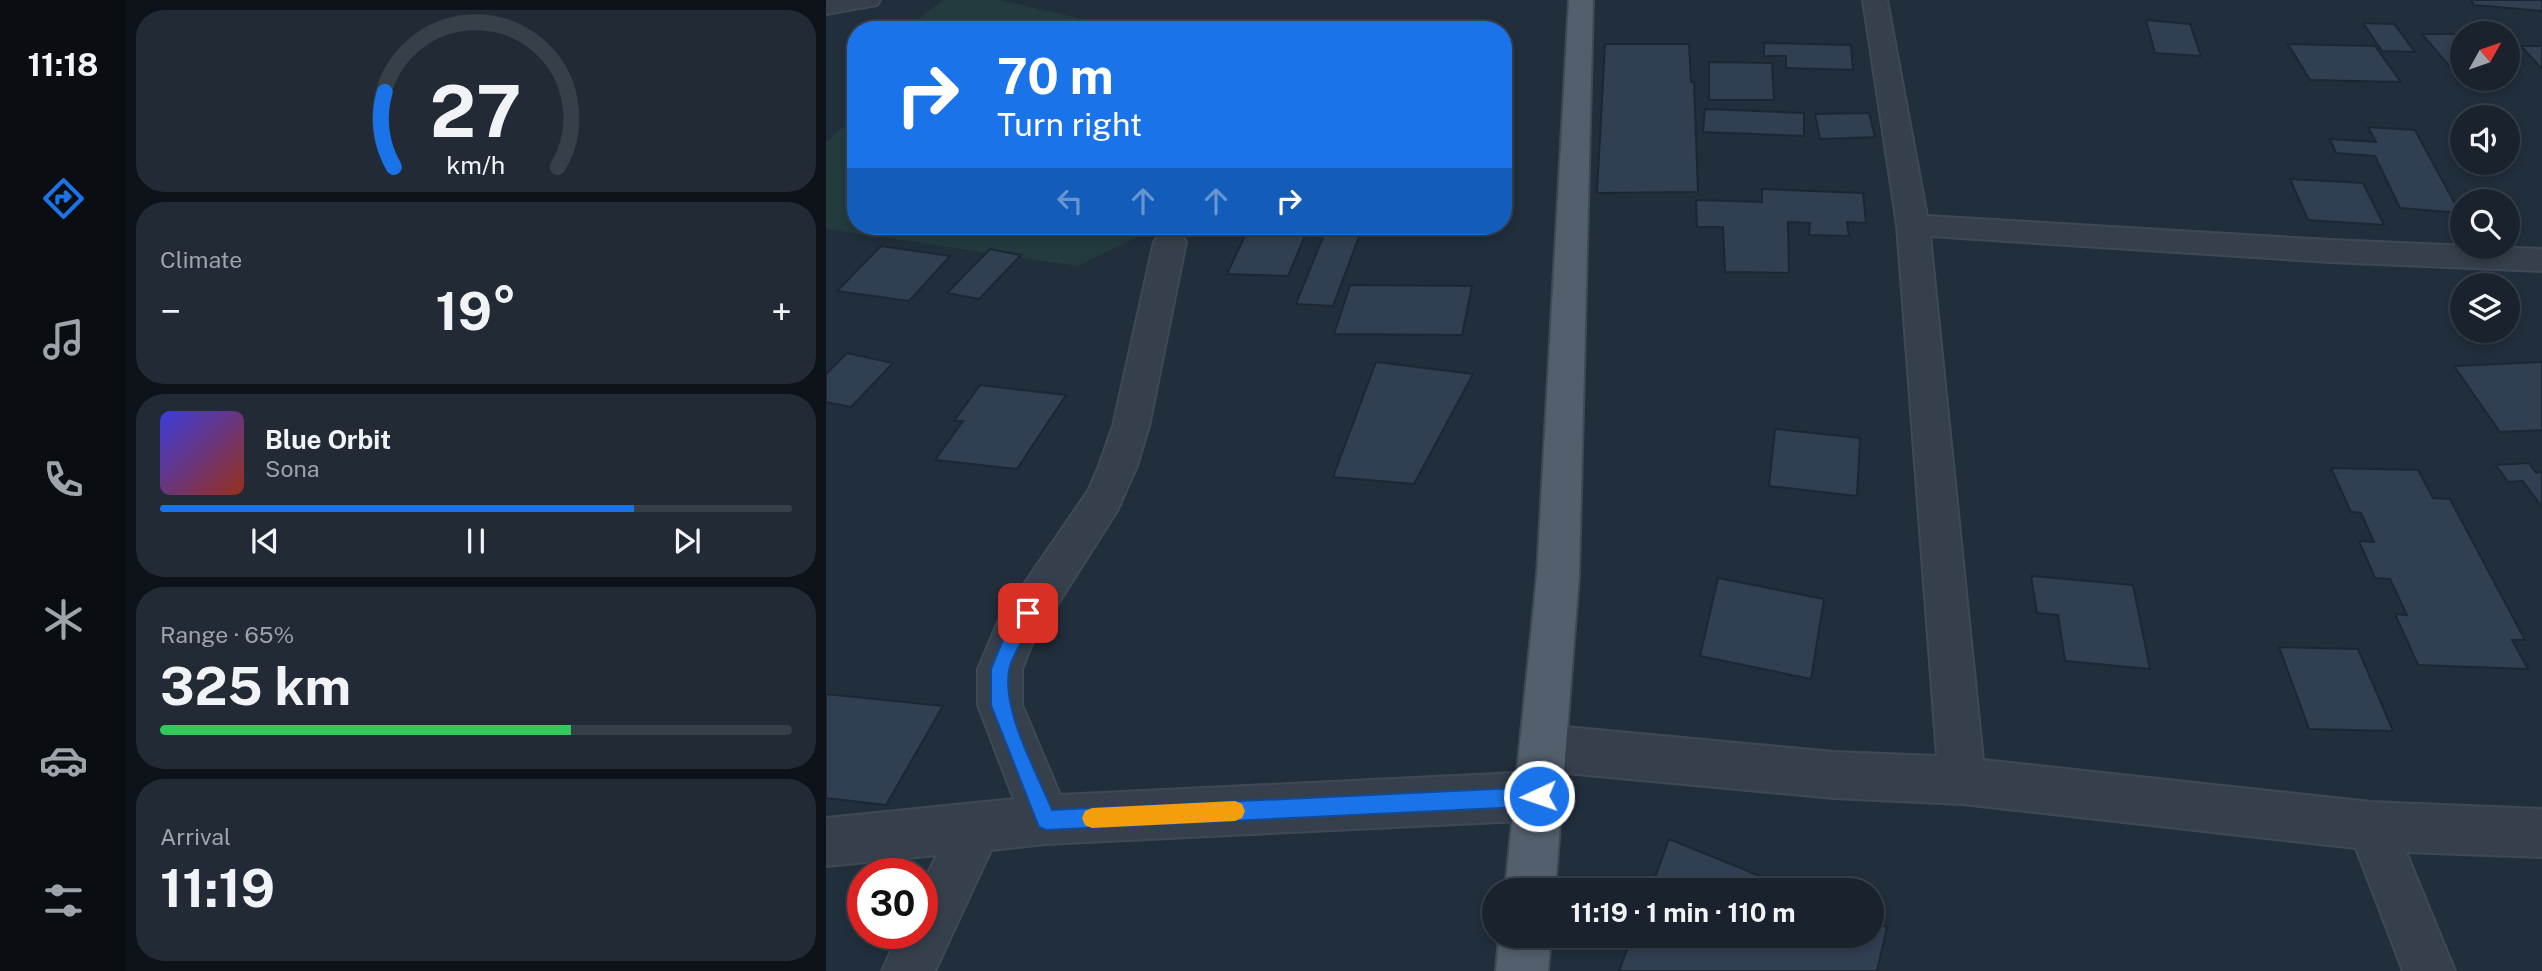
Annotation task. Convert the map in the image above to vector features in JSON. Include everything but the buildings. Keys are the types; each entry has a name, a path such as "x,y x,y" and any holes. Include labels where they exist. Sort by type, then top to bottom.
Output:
{"main road":[{"path":"1531,878 1559,548 1581,0"},
{"path":"1522,971 1524,948"}],"street":[{"path":"826,7 868,0"},
{"path":"1875,0 1913,225 1962,781"},
{"path":"1913,225 2330,251 2542,260"},
{"path":"1046,820 1000,705 1000,669 1013,636 1103,500 1118,466 1131,426 1170,242"},
{"path":"1544,748 1834,775 1962,781 2371,826 2542,833"},
{"path":"826,842 1046,820 1539,796"},
{"path":"2371,826 2428,971"},
{"path":"908,971 976,827"}],"green space":[{"path":"943,0 1000,0 1092,21 916,21"},
{"path":"847,124 847,232 826,229 826,142"},
{"path":"867,235 1142,235 1078,266"}],"slow traffic":[{"path":"1092,818 1235,811"}],"route":[{"path":"1028,613 1013,636 1000,669 1000,705 1046,820 1539,796"}]}
